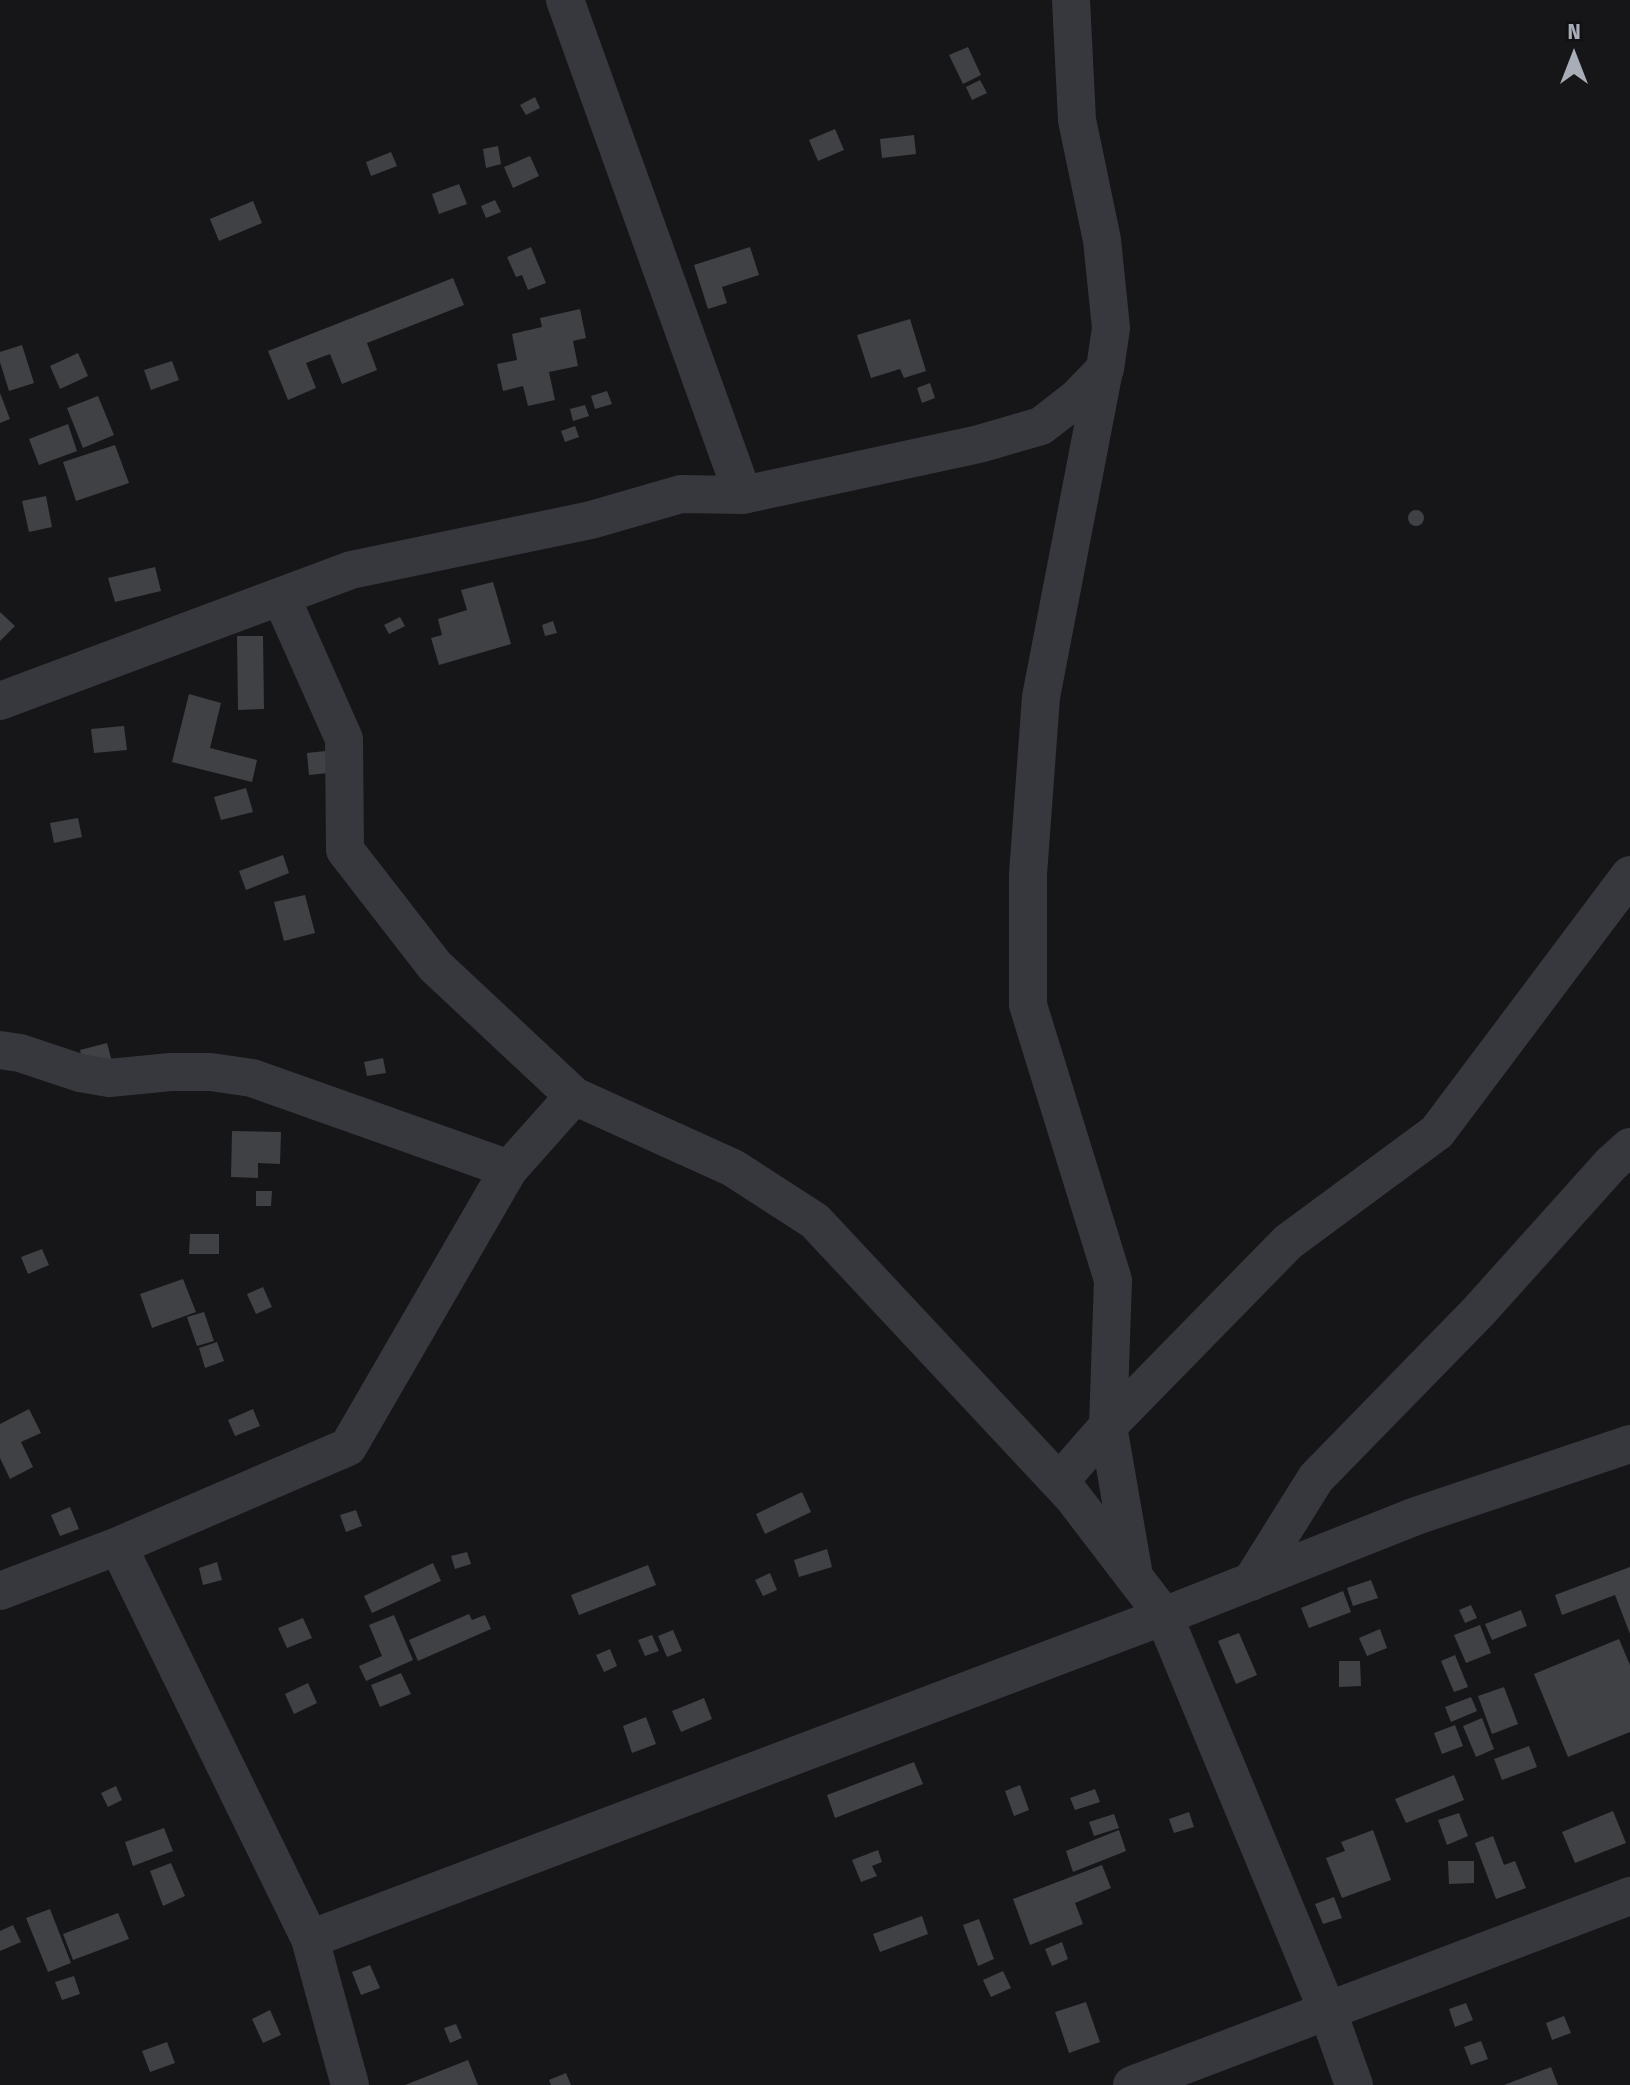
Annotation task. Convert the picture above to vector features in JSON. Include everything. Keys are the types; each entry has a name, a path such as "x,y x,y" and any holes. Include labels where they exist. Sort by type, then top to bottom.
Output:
{"street":[{"path":"565,0 743,495"},
{"path":"1071,0 1077,120 1102,240 1111,328 1041,697 1028,874 1028,1005 1113,1280 1108,1426 1134,1577"},
{"path":"0,701 351,570 591,520 681,494 743,495 979,444 1041,426 1077,398 1105,369"},
{"path":"281,597 344,739 345,850 435,966 574,1096 733,1168 815,1221 1059,1482 1164,1616 1328,2012 1354,2085"},
{"path":"1059,1482 1108,1426 1288,1242 1437,1132 1630,875"},
{"path":"0,1050 109,1078 211,1072 252,1078 509,1169"},
{"path":"0,1591 118,1546 348,1447 509,1169 574,1096"},
{"path":"1251,1582 1316,1478 1479,1311 1611,1164 1630,1147"},
{"path":"310,1939 1164,1616 1416,1516 1630,1444"},
{"path":"118,1546 310,1939 350,2085"},
{"path":"1132,2085 1630,1896"}],"building":[{"path":"968,47 981,75 963,84 949,55"},
{"path":"980,80 987,93 972,100 966,87"},
{"path":"535,97 540,108 526,115 520,105"},
{"path":"835,129 844,150 818,161 809,140"},
{"path":"914,135 916,154 882,158 880,139"},
{"path":"498,146 501,164 486,168 483,149"},
{"path":"391,152 397,166 371,176 366,162"},
{"path":"530,156 539,176 513,188 504,167"},
{"path":"459,184 467,204 439,214 432,194"},
{"path":"495,200 501,212 486,218 481,206"},
{"path":"253,201 262,223 219,241 210,219"},
{"path":"531,247 546,283 528,290 522,275 516,277 507,257"},
{"path":"750,247 759,275 722,287 727,303 708,309 694,265"},
{"path":"453,278 464,305 367,343 377,370 342,384 330,354 306,363 316,388 288,400 268,351"},
{"path":"580,309 586,338 573,341 578,366 549,372 555,400 528,406 523,386 503,391 497,364 517,360 512,334 542,327 540,318"},
{"path":"910,319 926,371 904,378 900,369 871,378 857,335"},
{"path":"22,345 34,383 9,391 0,352"},
{"path":"78,353 88,376 60,389 50,366"},
{"path":"172,361 179,380 151,390 144,370"},
{"path":"930,383 935,398 922,403 917,388"},
{"path":"607,391 612,404 595,409 591,396"},
{"path":"0,393 10,419 0,423"},
{"path":"98,396 114,435 83,448 67,408"},
{"path":"585,405 589,416 573,421 570,409"},
{"path":"68,424 77,451 39,465 29,439"},
{"path":"575,426 579,437 565,442 561,431"},
{"path":"115,445 129,483 76,501 63,462"},
{"path":"46,496 52,527 29,532 22,501"},
{"path":"1413,510 1419,510 1424,518 1422,524 1413,526 1408,521 1408,515"},
{"path":"155,567 161,591 115,602 108,578"},
{"path":"493,582 511,644 439,665 431,638 442,635 438,619 467,610 461,590"},
{"path":"0,612 15,626 0,641"},
{"path":"400,617 405,626 389,634 384,625"},
{"path":"553,621 557,633 545,636 542,625"},
{"path":"237,636 263,636 264,709 238,710"},
{"path":"189,694 221,703 210,748 257,760 252,782 172,762"},
{"path":"124,726 127,750 94,753 91,729"},
{"path":"335,750 338,772 309,775 307,753"},
{"path":"246,788 253,812 221,820 214,797"},
{"path":"78,818 82,837 54,843 50,823"},
{"path":"283,855 289,873 246,890 239,871"},
{"path":"305,895 315,933 284,941 274,902"},
{"path":"107,1043 112,1062 84,1069 80,1050"},
{"path":"383,1058 386,1073 367,1076 364,1062"},
{"path":"232,1131 281,1132 280,1164 258,1163 258,1178 231,1177"},
{"path":"256,1191 272,1191 271,1206 256,1206"},
{"path":"190,1234 219,1234 219,1254 189,1254"},
{"path":"42,1249 49,1265 28,1274 21,1257"},
{"path":"183,1279 196,1312 152,1328 140,1294"},
{"path":"263,1287 272,1307 256,1314 247,1294"},
{"path":"204,1312 214,1341 197,1346 187,1317"},
{"path":"217,1342 224,1361 205,1368 199,1348"},
{"path":"29,1409 41,1433 21,1442 33,1467 10,1479 0,1458 0,1424"},
{"path":"253,1409 260,1426 235,1436 228,1420"},
{"path":"802,1492 811,1512 765,1534 756,1514"},
{"path":"70,1507 79,1529 60,1536 51,1515"},
{"path":"356,1510 362,1526 346,1532 340,1515"},
{"path":"827,1549 832,1567 799,1577 794,1560"},
{"path":"467,1552 471,1564 455,1569 451,1556"},
{"path":"217,1562 222,1580 203,1585 199,1568"},
{"path":"433,1563 441,1581 372,1613 364,1596"},
{"path":"648,1565 656,1585 579,1615 571,1595"},
{"path":"1630,1567 1630,1634 1615,1595 1562,1615 1555,1595"},
{"path":"770,1573 777,1590 763,1596 755,1580"},
{"path":"1371,1580 1378,1598 1353,1606 1347,1588"},
{"path":"1343,1591 1351,1612 1309,1628 1301,1608"},
{"path":"1471,1605 1477,1618 1465,1623 1459,1610"},
{"path":"1521,1610 1527,1626 1492,1640 1485,1624"},
{"path":"469,1614 472,1620 485,1615 491,1629 418,1661 409,1640"},
{"path":"394,1615 413,1660 366,1681 359,1666 382,1656 369,1625"},
{"path":"303,1618 312,1638 287,1648 278,1628"},
{"path":"1480,1625 1491,1653 1466,1663 1454,1635"},
{"path":"1380,1629 1387,1648 1367,1656 1359,1638"},
{"path":"673,1630 682,1651 667,1657 658,1636"},
{"path":"1239,1633 1257,1675 1236,1684 1218,1641"},
{"path":"652,1635 659,1651 645,1656 638,1640"},
{"path":"1619,1639 1630,1665 1630,1732 1568,1757 1534,1674"},
{"path":"610,1649 617,1666 604,1672 596,1655"},
{"path":"1455,1655 1468,1687 1454,1692 1441,1661"},
{"path":"1339,1661 1360,1661 1361,1686 1339,1687"},
{"path":"401,1673 411,1694 380,1707 371,1685"},
{"path":"308,1683 317,1703 294,1714 285,1694"},
{"path":"1504,1687 1518,1724 1492,1734 1478,1696"},
{"path":"1471,1697 1477,1711 1451,1722 1445,1707"},
{"path":"704,1698 712,1719 681,1732 672,1711"},
{"path":"646,1717 656,1744 632,1753 623,1726"},
{"path":"1482,1718 1494,1749 1476,1757 1463,1726"},
{"path":"1455,1725 1463,1746 1442,1754 1434,1733"},
{"path":"1529,1746 1537,1767 1502,1780 1494,1759"},
{"path":"914,1762 923,1784 835,1818 827,1795"},
{"path":"1454,1775 1464,1800 1406,1823 1395,1799"},
{"path":"1020,1785 1029,1810 1014,1816 1005,1791"},
{"path":"116,1786 122,1800 108,1807 101,1793"},
{"path":"1095,1789 1100,1802 1075,1810 1070,1798"},
{"path":"1613,1811 1626,1843 1575,1863 1562,1832"},
{"path":"1189,1812 1194,1827 1174,1833 1169,1819"},
{"path":"1459,1813 1468,1836 1447,1845 1438,1820"},
{"path":"1114,1814 1119,1828 1094,1836 1089,1822"},
{"path":"164,1828 173,1851 133,1866 125,1842"},
{"path":"1119,1830 1126,1851 1073,1872 1066,1851"},
{"path":"1373,1830 1391,1880 1342,1898 1326,1858 1345,1851 1341,1842"},
{"path":"1493,1836 1504,1865 1515,1861 1526,1888 1496,1899 1475,1843"},
{"path":"878,1850 882,1862 872,1866 877,1876 861,1882 852,1860"},
{"path":"1448,1861 1474,1861 1474,1883 1449,1884"},
{"path":"171,1863 185,1896 163,1906 150,1871"},
{"path":"1102,1865 1111,1888 1075,1903 1083,1924 1030,1945 1013,1899"},
{"path":"1334,1897 1342,1918 1323,1924 1315,1904"},
{"path":"50,1909 71,1963 48,1972 26,1918"},
{"path":"118,1913 129,1939 73,1960 63,1934"},
{"path":"922,1916 928,1934 880,1952 873,1934"},
{"path":"979,1919 994,1959 978,1966 963,1925"},
{"path":"13,1925 21,1942 0,1951 0,1931"},
{"path":"1062,1942 1068,1959 1052,1966 1045,1949"},
{"path":"370,1965 380,1988 361,1995 352,1972"},
{"path":"1003,1971 1011,1988 991,1997 983,1980"},
{"path":"74,1976 80,1994 62,2000 55,1982"},
{"path":"1086,2002 1100,2042 1069,2053 1055,2012"},
{"path":"1466,2003 1473,2020 1455,2027 1449,2009"},
{"path":"270,2010 281,2035 263,2043 252,2019"},
{"path":"1564,2016 1571,2033 1552,2040 1546,2023"},
{"path":"456,2024 462,2038 450,2043 444,2028"},
{"path":"1481,2041 1488,2059 1471,2065 1464,2047"},
{"path":"167,2042 175,2063 150,2072 142,2051"},
{"path":"468,2060 478,2085 405,2085"},
{"path":"1551,2067 1558,2085 1504,2085"},
{"path":"566,2073 571,2085 551,2085 549,2080"}]}
